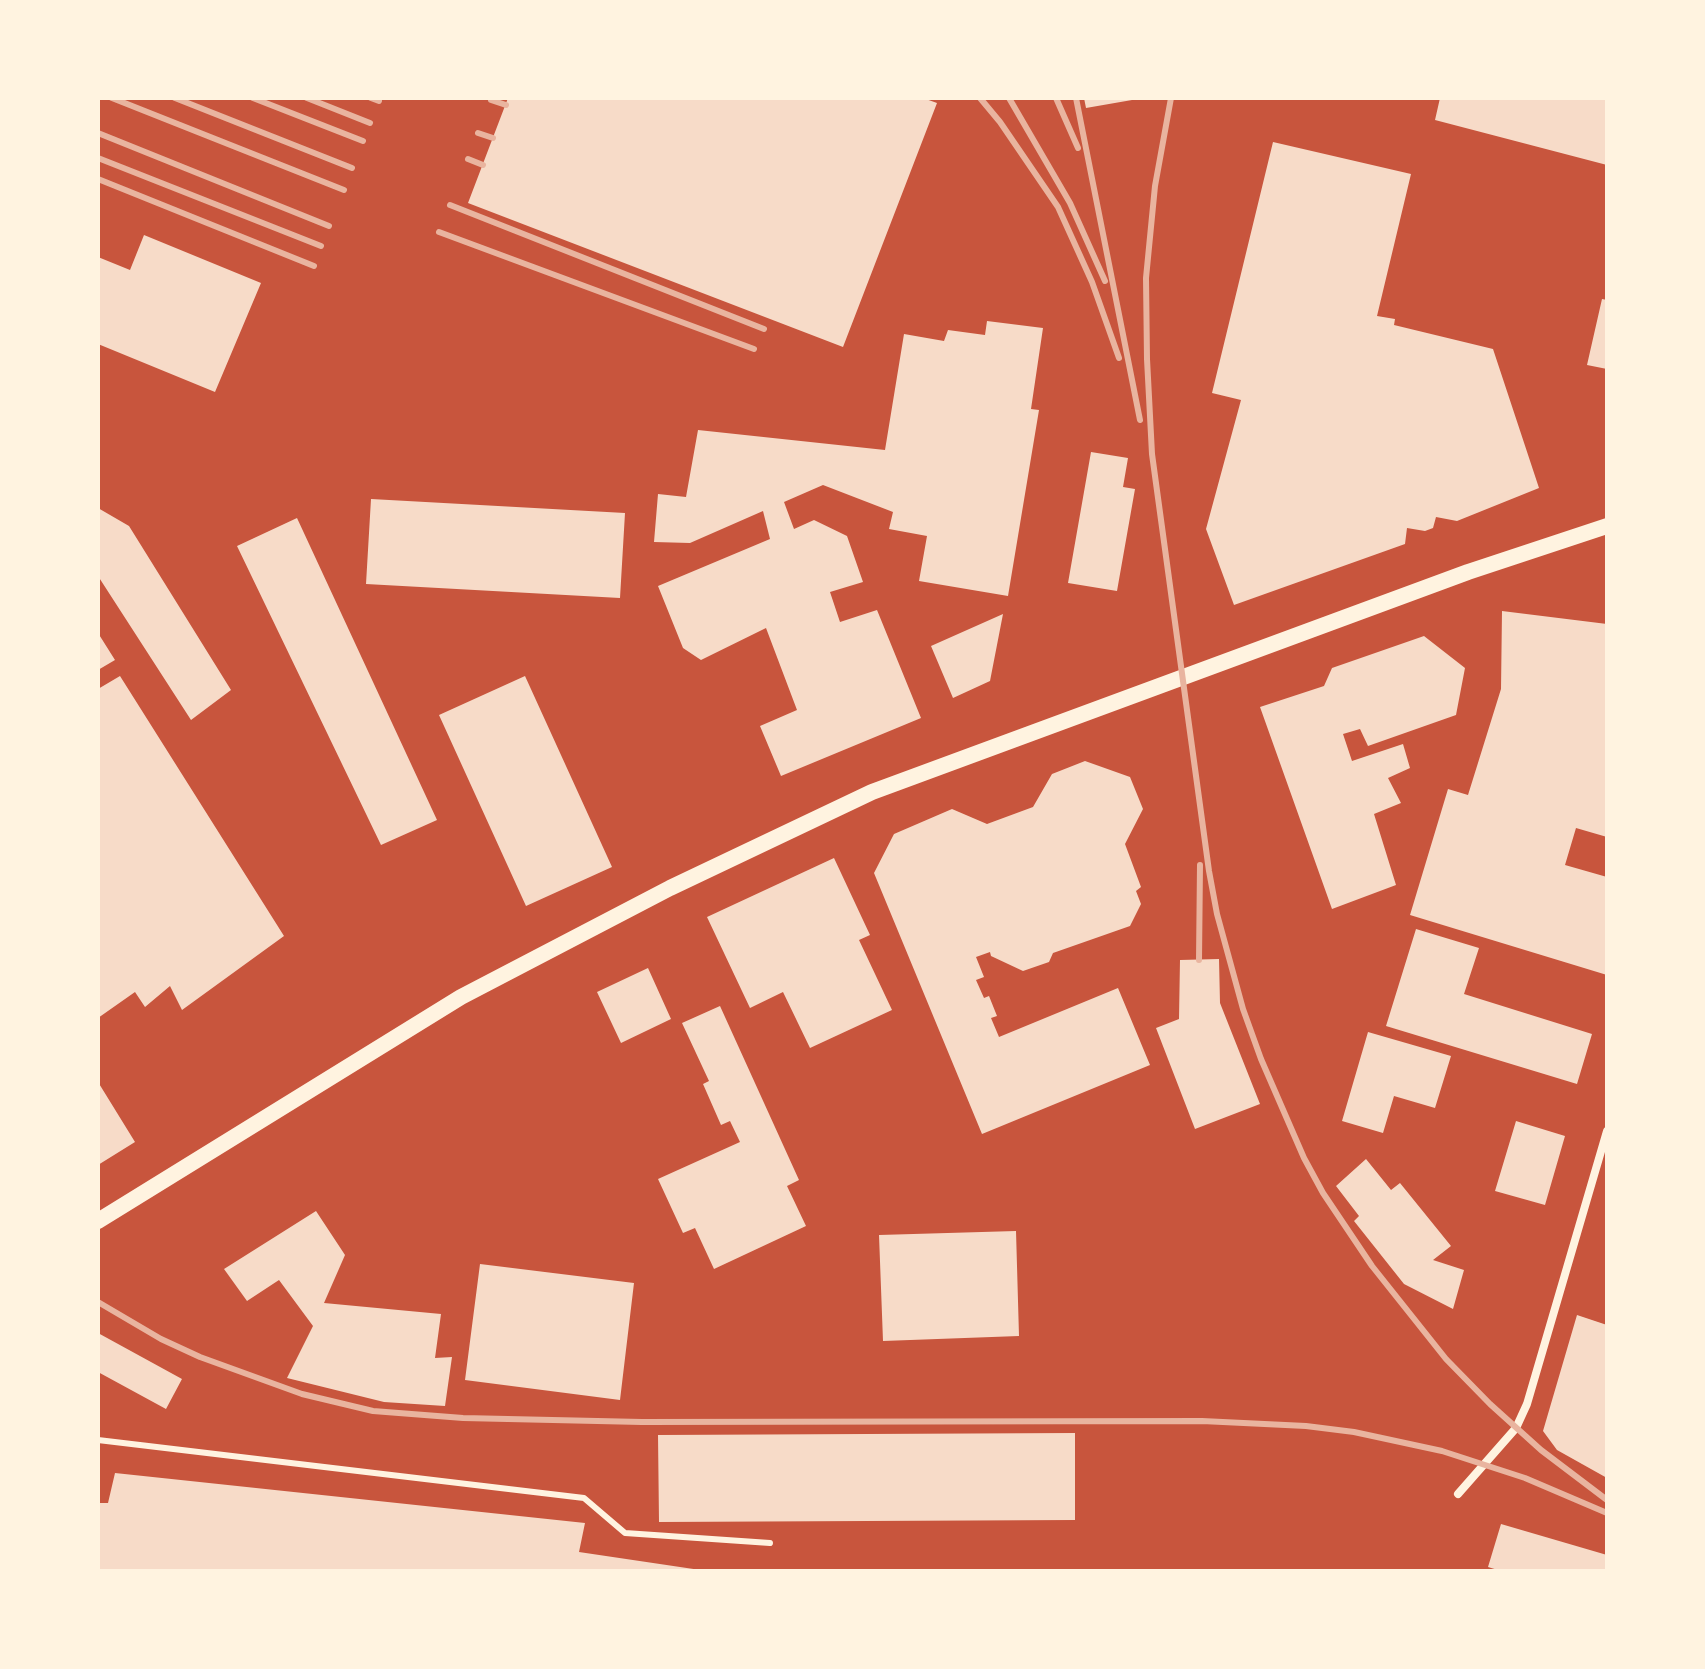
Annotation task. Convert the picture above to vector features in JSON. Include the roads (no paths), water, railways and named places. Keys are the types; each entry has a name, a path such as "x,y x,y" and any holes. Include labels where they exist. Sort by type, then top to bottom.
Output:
{"main road":[{"path":"98,1221 461,997 670,888 872,792 1468,572 1607,526"}],"street":[{"path":"1458,1494 1516,1428 1527,1404 1607,1131"}],"lane":[{"path":"98,1440 584,1498 625,1533 770,1543"}],"railway":[{"path":"112,98 344,190"},
{"path":"175,98 352,168"},
{"path":"253,98 363,141"},
{"path":"307,98 370,123"},
{"path":"371,98 379,101"},
{"path":"980,98 1058,207 1092,282 1119,358"},
{"path":"1009,98 1070,203 1105,281"},
{"path":"1056,98 1078,148"},
{"path":"1076,98 1140,420"},
{"path":"1171,98 1155,186 1146,278 1152,454 1209,871 1217,914 1243,1009 1304,1158 1323,1193 1372,1266 1446,1359 1490,1404 1541,1450 1607,1500"},
{"path":"491,100 506,105"},
{"path":"98,133 329,226"},
{"path":"478,133 493,138"},
{"path":"98,158 321,246"},
{"path":"468,159 483,165"},
{"path":"98,179 314,266"},
{"path":"450,205 764,329"},
{"path":"439,232 754,349"},
{"path":"1199,960 1200,865"},
{"path":"98,1302 161,1339 200,1357 302,1394 373,1411 463,1418 642,1422 1202,1421 1306,1426 1354,1432 1442,1451 1525,1478 1607,1513"}]}
